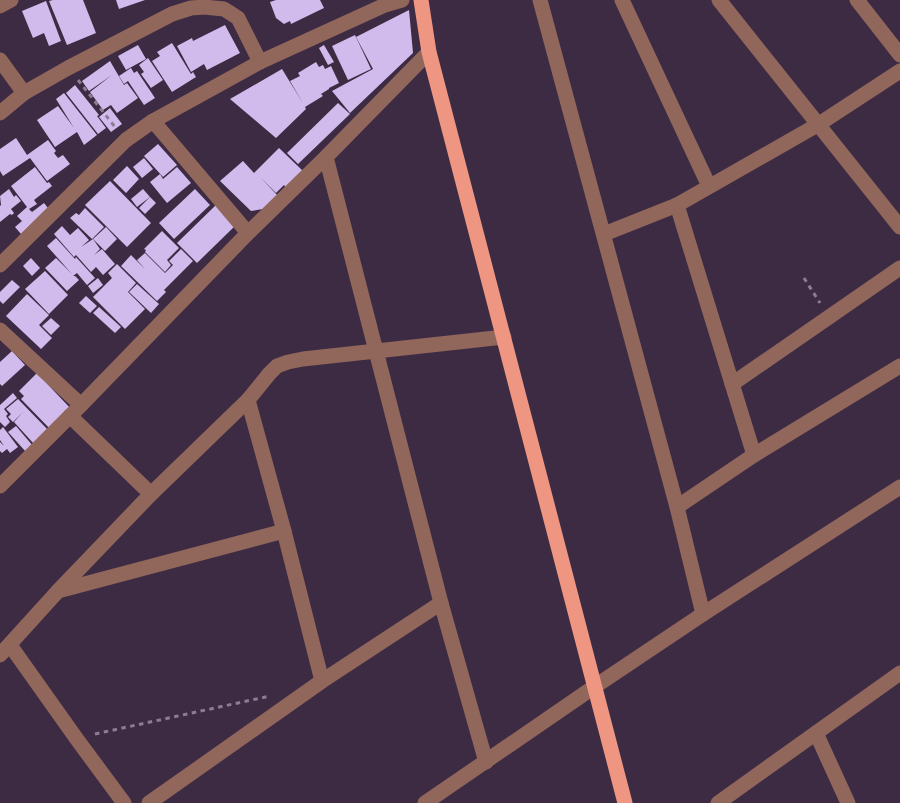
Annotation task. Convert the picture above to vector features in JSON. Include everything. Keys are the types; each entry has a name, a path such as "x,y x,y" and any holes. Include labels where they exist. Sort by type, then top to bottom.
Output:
{"main road":[{"path":"421,0 429,52 625,803"}],"street":[{"path":"0,6 11,0"},
{"path":"0,264 126,140 153,122 261,62 385,5 402,0"},
{"path":"540,0 677,507 703,614"},
{"path":"622,0 709,186"},
{"path":"719,0 900,227"},
{"path":"857,0 900,55"},
{"path":"0,113 24,93 68,68 172,14 191,9 204,7 224,9 238,18 261,62"},
{"path":"0,486 429,52"},
{"path":"0,60 24,93"},
{"path":"604,234 677,205 819,124 900,71"},
{"path":"153,122 248,233"},
{"path":"326,157 441,603 486,762"},
{"path":"677,205 754,455"},
{"path":"732,384 900,268"},
{"path":"0,330 151,494"},
{"path":"124,803 76,738 5,650 151,494 248,400 277,366 288,362 376,351 504,338"},
{"path":"677,507 754,455 900,366"},
{"path":"248,400 322,681"},
{"path":"425,803 703,614 900,487"},
{"path":"58,591 284,531"},
{"path":"149,803 322,681 441,603"},
{"path":"725,801 900,673"},
{"path":"816,733 848,803"}],"path":[{"path":"68,68 126,140"},
{"path":"804,278 830,317"},
{"path":"76,738 279,694"}],"building":[{"path":"83,0 96,33 67,45 49,1"},
{"path":"116,0 145,0 119,9"},
{"path":"320,0 324,8 291,24 290,21 284,24 276,18 270,2"},
{"path":"46,1 61,41 49,46 44,33 33,38 22,11"},
{"path":"409,10 413,53 350,113 332,91 373,69 356,37"},
{"path":"225,25 240,53 207,70 204,64 191,72 177,46 192,38 193,41"},
{"path":"355,35 371,69 348,80 332,46"},
{"path":"172,43 191,74 193,72 196,77 172,92 152,61 160,56 157,52"},
{"path":"138,45 146,59 126,70 118,56"},
{"path":"324,45 334,62 328,65 319,48"},
{"path":"148,58 163,80 151,88 141,74 144,72 139,65"},
{"path":"110,61 124,85 127,83 138,98 117,113 111,105 103,110 90,92 112,75 89,91 82,81"},
{"path":"316,62 319,67 323,65 325,69 331,66 339,83 305,107 306,109 276,138 230,99 282,69 304,105 290,81 300,76 298,73"},
{"path":"131,68 134,73 137,71 155,98 144,105 128,81 124,84 119,76"},
{"path":"75,85 99,115 97,116 106,128 98,134 66,93"},
{"path":"64,93 97,135 84,145 77,132 55,147 37,120 58,106 74,128 56,99"},
{"path":"338,103 350,114 298,164 287,153"},
{"path":"110,108 122,124 111,132 99,117"},
{"path":"16,138 27,155 48,140 58,158 63,155 70,164 47,181 30,158 3,176 0,171 0,149"},
{"path":"158,144 177,165 163,177 144,156"},
{"path":"279,148 303,171 286,188 284,185 276,193 260,177 278,196 263,209 251,211 220,181 243,161 254,173"},
{"path":"144,158 153,169 142,178 133,167"},
{"path":"127,166 139,179 126,193 113,180"},
{"path":"35,167 52,186 34,200 37,204 29,209 32,212 44,203 48,208 21,234 15,227 22,221 17,216 27,207 11,186"},
{"path":"177,167 191,183 167,203 150,182 160,174 163,179"},
{"path":"110,181 151,223 127,247 85,205"},
{"path":"9,189 14,197 16,195 21,201 11,209 14,213 12,215 10,214 0,222 0,196"},
{"path":"143,189 150,197 137,207 131,199"},
{"path":"195,189 210,205 174,239 159,223"},
{"path":"150,197 156,203 145,214 139,208"},
{"path":"217,204 237,224 197,263 177,243"},
{"path":"85,208 104,227 92,239 70,218 76,213 79,215"},
{"path":"62,226 70,235 78,228 89,240 81,247 93,239 100,249 94,255 102,249 115,264 103,275 96,267 91,272 54,234"},
{"path":"106,227 117,239 105,251 93,239"},
{"path":"162,231 179,248 167,260 171,265 165,272 144,249"},
{"path":"56,238 95,278 87,285 77,273 73,276 79,280 67,291 45,268 56,258 72,274 47,246"},
{"path":"181,249 193,261 164,290 166,292 157,301 121,266 131,255 145,269 137,260 145,253 165,273 173,265 169,261"},
{"path":"31,258 40,268 32,276 23,266"},
{"path":"117,264 136,283 128,292 145,309 125,329 93,297 112,278 108,273"},
{"path":"45,271 68,295 49,314 25,289"},
{"path":"98,278 103,285 93,293 88,286"},
{"path":"12,280 20,287 3,304 0,301 0,292"},
{"path":"137,284 159,304 151,313 129,292"},
{"path":"27,294 49,315 39,325 52,338 41,349 6,316"},
{"path":"86,296 97,306 90,313 79,303"},
{"path":"99,307 121,327 115,333 93,313"},
{"path":"51,318 60,326 51,335 42,326"},
{"path":"12,351 25,365 2,386 0,384 0,362"},
{"path":"37,373 72,410 51,430 21,399 24,396 19,391"},
{"path":"13,393 17,398 4,409 10,422 5,427 0,422 0,405"},
{"path":"18,399 50,432 34,444 14,422 23,412 13,422 8,417 11,414 6,409"},
{"path":"16,426 33,446 26,452 8,432"},
{"path":"3,427 18,447 10,453 7,449 2,453 0,451 0,442 4,446 0,440 0,430"}]}
